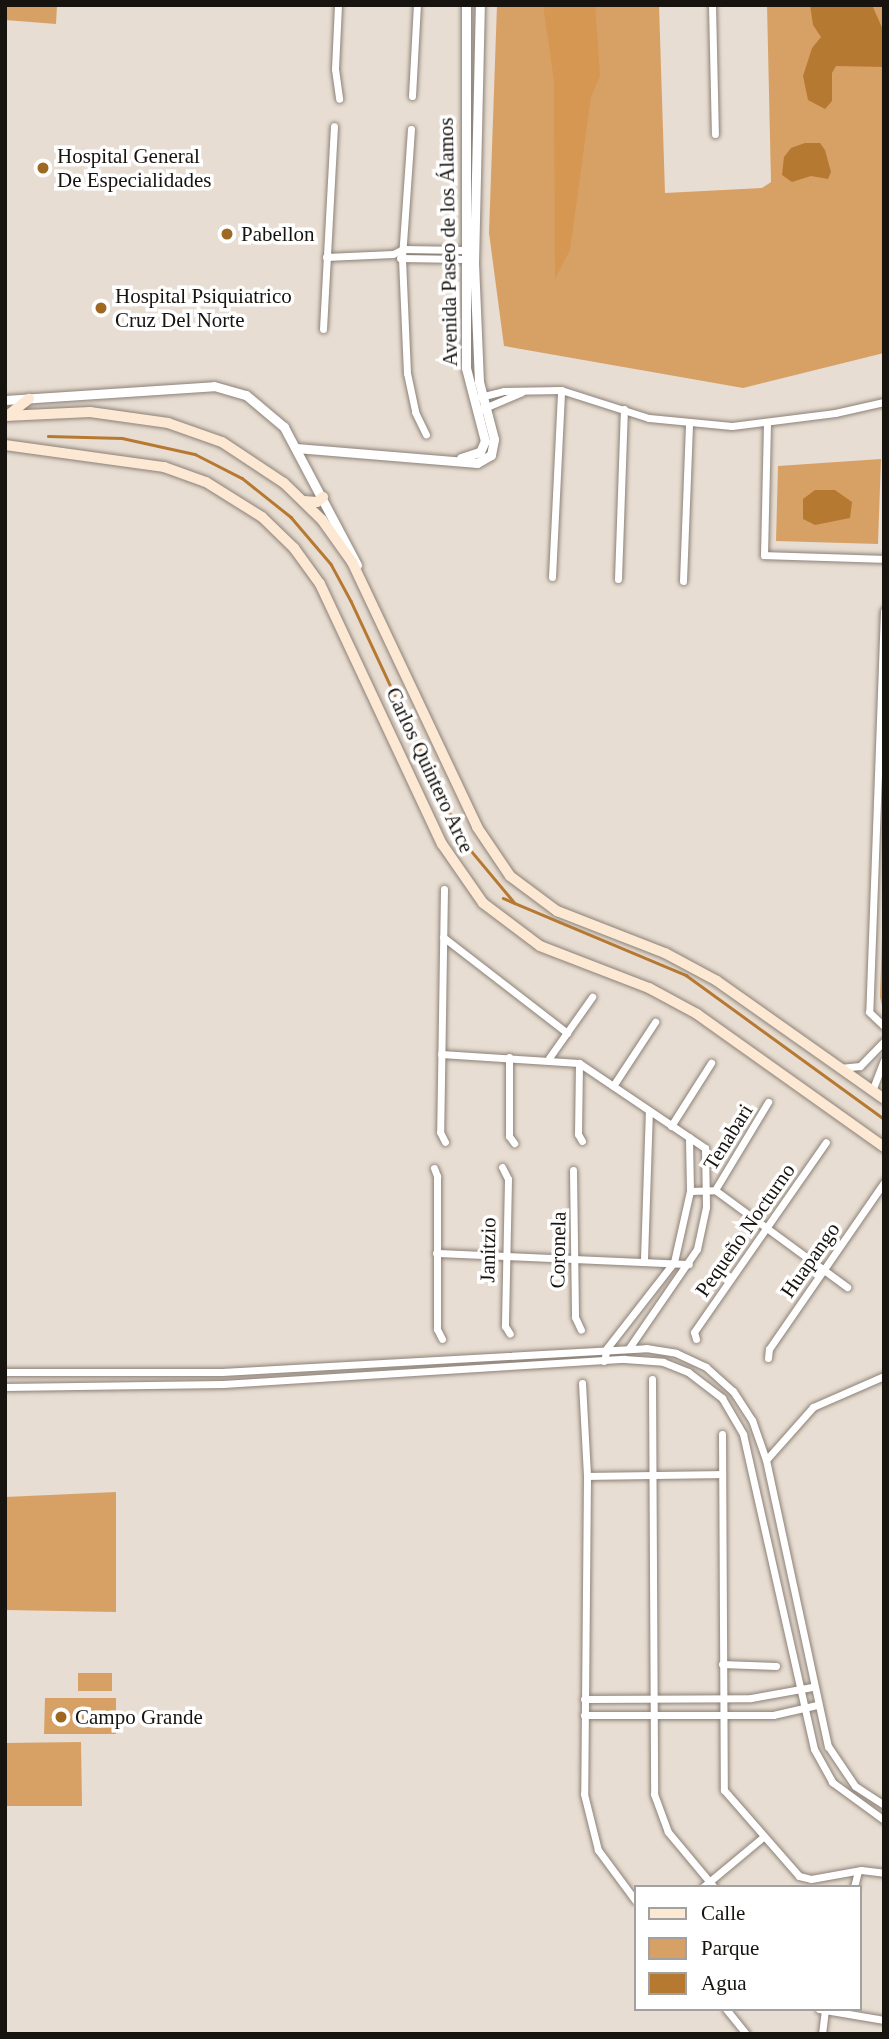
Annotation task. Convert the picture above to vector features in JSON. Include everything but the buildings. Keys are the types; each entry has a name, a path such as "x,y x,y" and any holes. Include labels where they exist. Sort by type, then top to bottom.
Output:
{"main road":[{"path":"6,416 29,399"},
{"name":"Carlos Quintero Arce","path":"6,416 116,413 194,430 263,467 304,500 338,540 365,586 477,827 510,876 556,911 665,953 709,976 884,1099"},
{"name":"Carlos Quintero Arce","path":"5,445 164,467 215,487 262,517 294,548 320,584 442,844 483,903 540,946 649,988 697,1014 884,1147"},
{"path":"304,500 317,502 323,497"}],"street":[{"path":"338,5 335,69 339,99"},
{"path":"412,96 416,5"},
{"name":"Avenida Paseo de los Álamos","path":"457,459 484,447 463,283 466,5"},
{"name":"Avenida Paseo de los Álamos","path":"477,398 474,224 480,5"},
{"path":"712,5 715,134"},
{"path":"323,329 334,126"},
{"path":"411,129 402,259 410,394 426,435"},
{"path":"463,223 474,224"},
{"path":"326,257 393,254 403,249 463,254"},
{"path":"393,254 402,259 463,254"},
{"path":"463,283 475,283"},
{"path":"5,400 222,386 267,408 296,449 323,497 365,586"},
{"path":"477,398 522,391 561,390 624,409 690,424 767,423 884,401"},
{"path":"552,577 561,390"},
{"path":"480,410 522,391"},
{"path":"618,579 624,409"},
{"name":"Avenida Paseo de los Álamos","path":"457,459 485,460 494,439 480,410"},
{"path":"767,423 764,555 884,559"},
{"path":"683,581 690,424"},
{"path":"296,449 457,459"},
{"path":"884,611 869,1012 884,1026"},
{"path":"444,889 440,1132 445,1142"},
{"path":"443,937 567,1033"},
{"path":"549,1058 592,997"},
{"path":"613,1086 654,1023"},
{"path":"840,1068 860,1066 875,1054 884,1041"},
{"path":"441,1054 549,1058 579,1063 705,1148 702,1233 689,1264 624,1359"},
{"path":"872,1091 884,1060 875,1054"},
{"path":"509,1056 509,1136 514,1143"},
{"path":"579,1063 578,1135 582,1141"},
{"path":"671,1126 711,1063"},
{"name":"Tenabari","path":"715,1190 768,1102"},
{"path":"644,1259 649,1111"},
{"path":"604,1361 607,1348 674,1262 690,1191 689,1137"},
{"name":"Pequeño Nocturno","path":"696,1339 694,1332 826,1142"},
{"name":"Janitzio","path":"502,1167 508,1179 505,1326 510,1334"},
{"path":"433,1168 437,1176 437,1329 442,1339"},
{"name":"Coronela","path":"573,1170 575,1317 581,1330"},
{"name":"Huapango","path":"768,1358 769,1349 884,1182"},
{"path":"690,1191 715,1190 847,1287"},
{"path":"436,1253 644,1259 689,1264"},
{"path":"5,1372 222,1372 607,1348 662,1349 706,1367 733,1391 752,1420 766,1460 812,1686 828,1746 855,1786 884,1805"},
{"path":"5,1387 223,1384 624,1359 663,1362 688,1372 722,1398 734,1414 753,1466 797,1690 814,1749 832,1782 884,1820"},
{"path":"379,1363 380,1375"},
{"path":"76,1372 76,1386"},
{"path":"222,1372 223,1384"},
{"path":"766,1460 813,1407 884,1376"},
{"path":"652,1379 653,1698 658,1813 668,1832 709,1885 763,1837"},
{"path":"582,1382 587,1476 584,1699 587,1820 608,1867 634,1899"},
{"path":"722,1434 724,1790 799,1876 811,1879 858,1871 884,1873"},
{"path":"587,1476 722,1474"},
{"path":"722,1664 776,1666"},
{"path":"584,1699 722,1700 812,1686"},
{"path":"584,1715 722,1715 802,1710 817,1706"},
{"path":"854,1885 858,1871"},
{"path":"728,2011 746,2034"},
{"path":"822,2034 823,2011"},
{"path":"829,2011 884,2020"}],"green space":[{"path":"5,5 57,5 56,24 5,20"},
{"path":"497,5 659,5 665,193 762,188 771,182 767,5 884,5 884,353 743,388 504,346 489,233"},
{"path":"881,459 878,544 776,541 778,466"},
{"path":"884,906 884,1014 880,997"},
{"path":"116,1492 116,1612 5,1610 5,1497"},
{"path":"78,1673 112,1673 112,1691 78,1691"},
{"path":"45,1698 116,1698 116,1734 44,1734"},
{"path":"81,1742 82,1806 5,1806 5,1743"}],"shaded area":[{"path":"543,5 595,5 600,76 591,97 570,250 555,279 554,81"}],"water":[{"path":"810,5 872,5 884,32 884,67 836,66 832,73 832,101 825,109 808,100 803,76 812,48 821,37 813,25"},
{"path":"805,143 820,143 825,150 831,172 828,179 811,176 792,182 782,175 784,157 791,148"},
{"path":"815,490 835,490 852,502 850,518 815,525 803,519 803,499"}],"waterway":[{"path":"48,436 122,438 195,454 242,478 291,517 331,564 351,601 463,841 514,902"},
{"path":"503,898 686,975 884,1119"}],"place":[{"name":"Hospital General De Especialidades","path":"43,168"},
{"name":"Pabellon","path":"227,234"},
{"name":"Hospital Psiquiatrico Cruz Del Norte","path":"101,308"},
{"name":"Campo Grande","path":"61,1717"}]}
